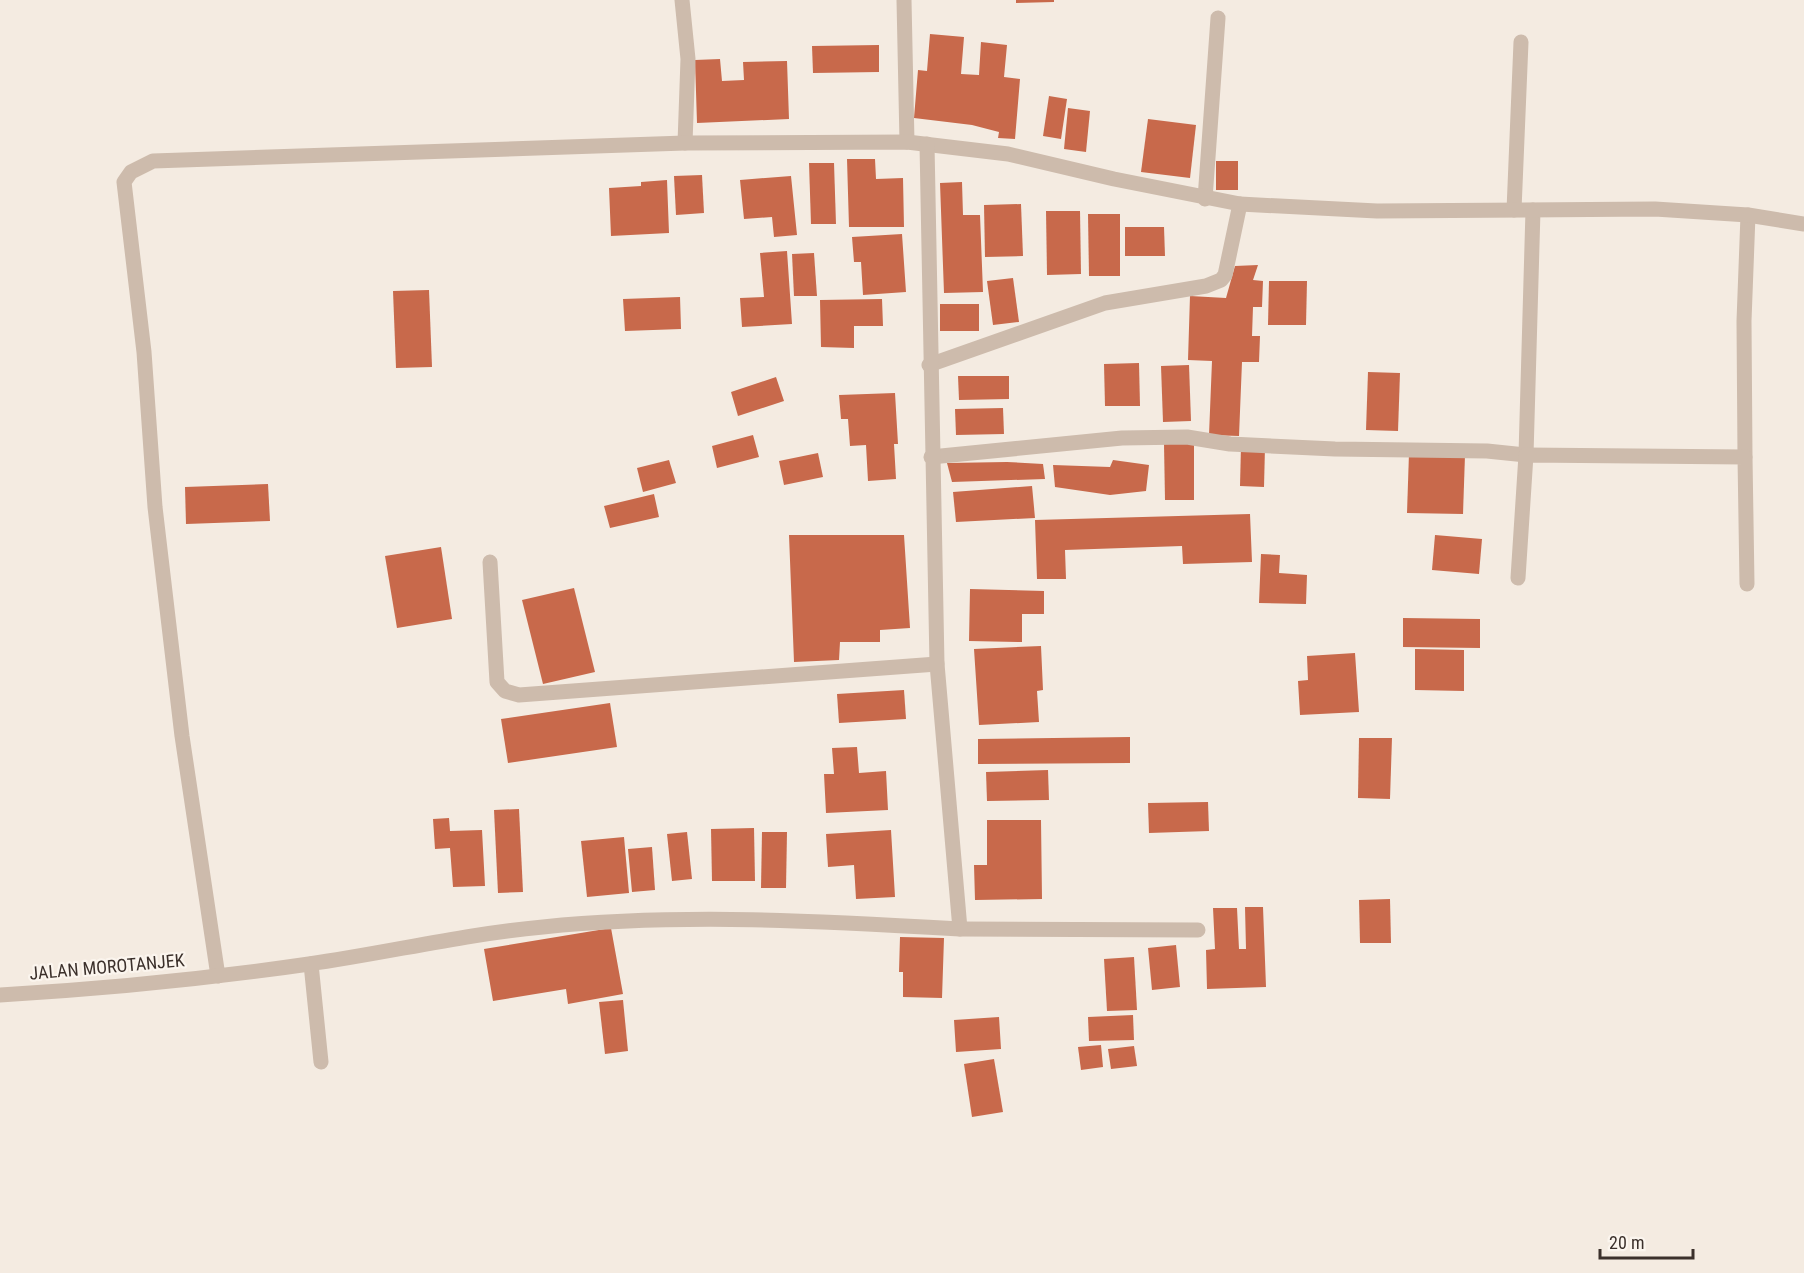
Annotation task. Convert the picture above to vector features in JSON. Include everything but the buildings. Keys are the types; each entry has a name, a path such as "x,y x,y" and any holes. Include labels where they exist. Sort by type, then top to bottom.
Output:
{"street":[{"path":"682,0 688,58 685,143"},
{"path":"904,0 907,142"},
{"path":"1205,199 1218,18"},
{"path":"1514,210 1521,42"},
{"path":"218,976 179,713 155,507 144,352 124,182 132,172 153,161 685,143 907,142 1008,154 1205,199 1240,204 1377,211 1655,209 1748,215 1804,224"},
{"path":"927,144 929,365 936,664 960,929"},
{"path":"929,365 1105,303 1206,286 1221,280 1225,275 1240,204"},
{"path":"1518,578 1526,455 1533,210"},
{"path":"1747,584 1744,321 1748,215"},
{"path":"931,457 1122,438 1187,437 1230,444 1323,449 1487,451 1526,455 1745,457"},
{"path":"490,562 497,682 505,691 519,695 936,664"},
{"name":"JALAN MOROTANJEK","path":"0,995 102,989 218,976 311,964 544,927 669,920 814,921 960,929 1198,930"},
{"path":"311,964 321,1062"}]}
